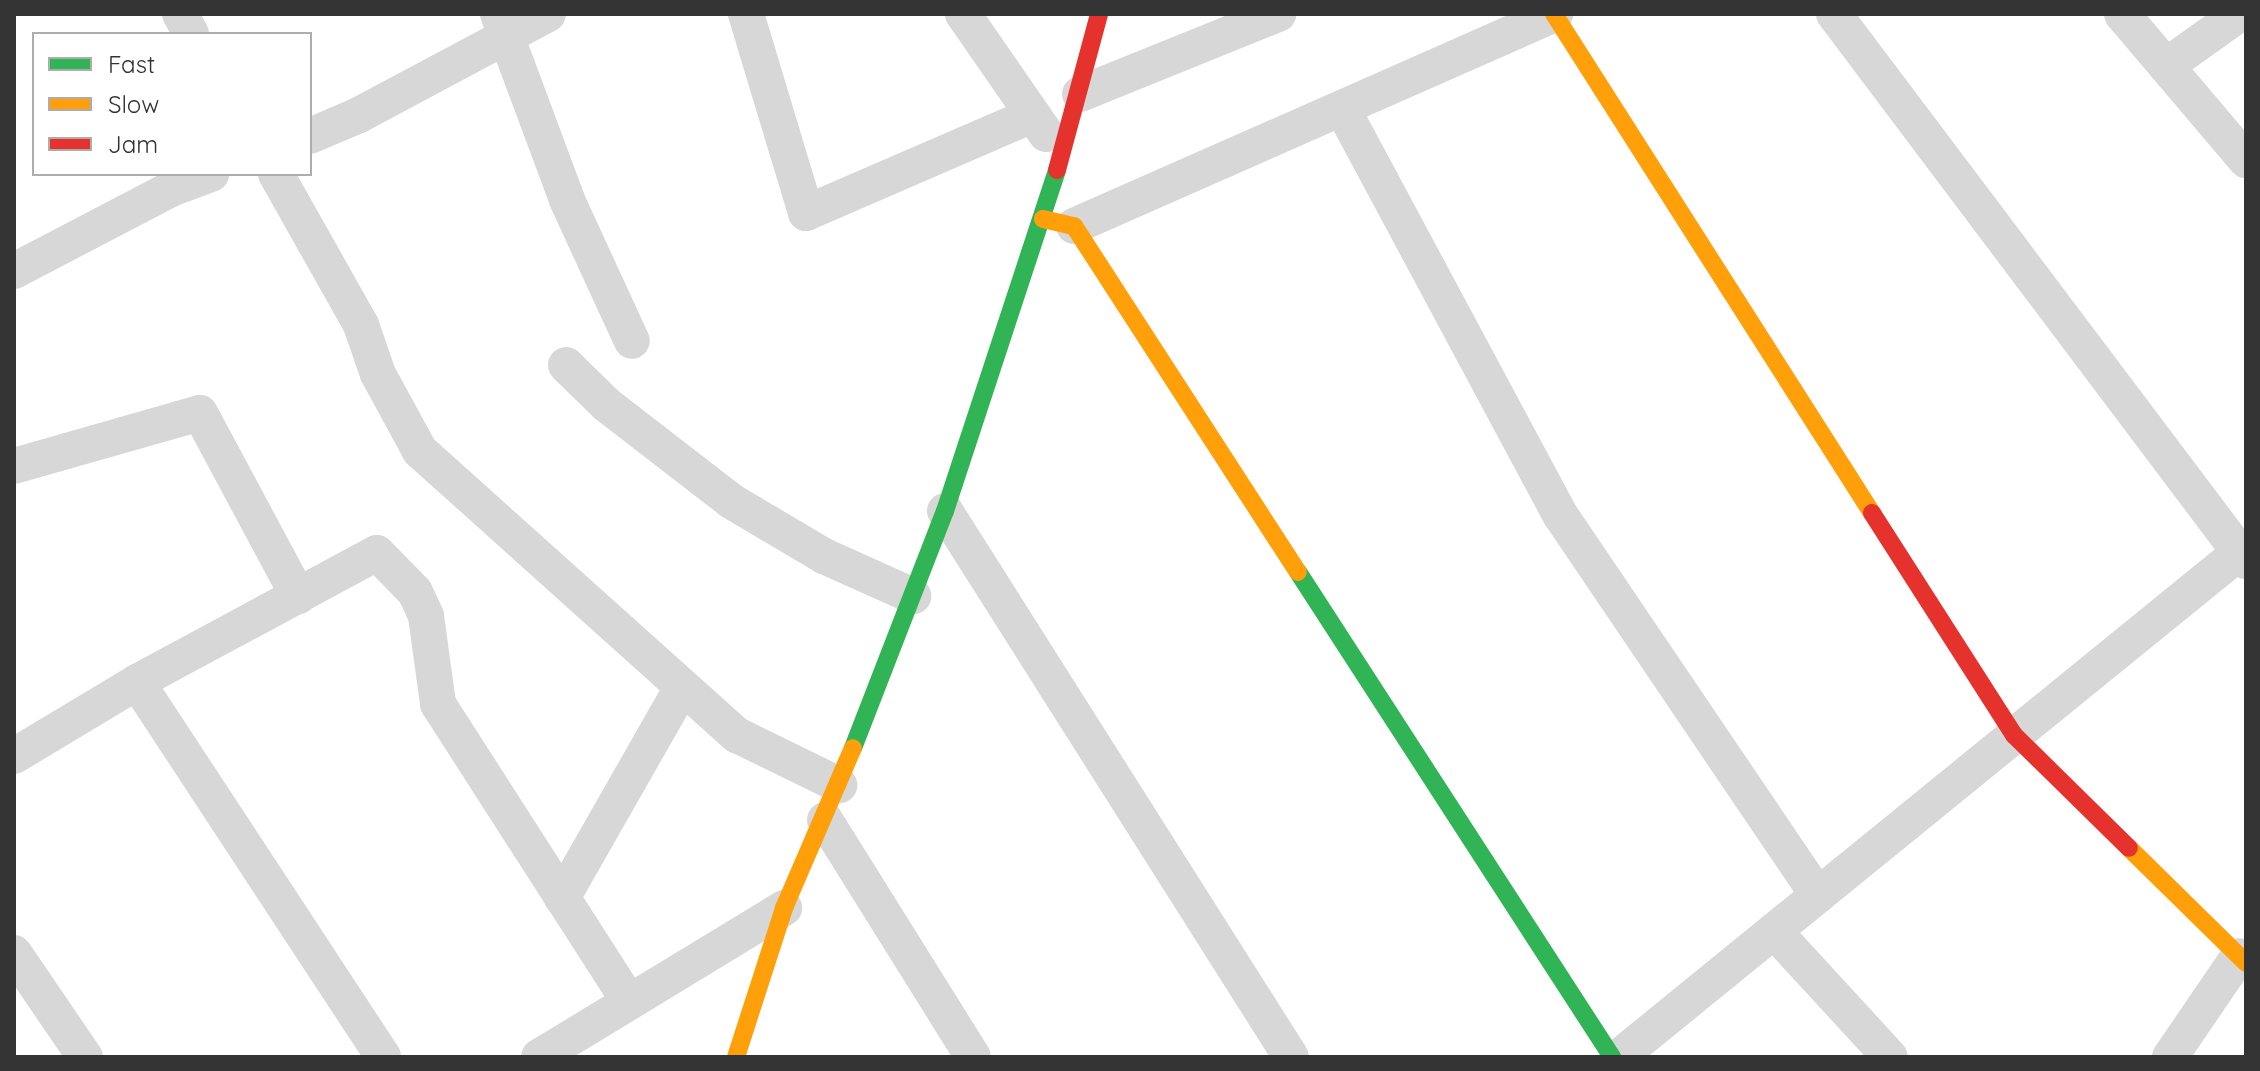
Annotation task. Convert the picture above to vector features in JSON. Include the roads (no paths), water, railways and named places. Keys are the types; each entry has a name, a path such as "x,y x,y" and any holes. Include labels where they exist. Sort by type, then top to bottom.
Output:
{"street":[{"path":"180,14 190,32"},
{"path":"312,135 359,115 501,25 548,14"},
{"path":"746,14 806,213 1033,115"},
{"path":"963,14 1061,156"},
{"path":"736,1057 784,908 839,785 1058,222 1061,156 1099,14"},
{"path":"1080,94 1278,14"},
{"path":"1058,222 1342,108 1554,14 2014,735 2242,960 2170,1057"},
{"path":"1619,1057 2014,735 2244,553 1834,14"},
{"path":"2122,14 2246,160"},
{"path":"2166,66 2239,14"},
{"path":"501,25 567,200 632,341"},
{"path":"1342,108 1561,516 1818,895"},
{"path":"14,271 171,189 206,176"},
{"path":"277,176 361,325 378,374 420,451 737,735 839,785"},
{"path":"1058,222 1612,1057"},
{"path":"566,365 607,405 731,501 824,556 913,596"},
{"path":"14,466 200,413 298,596"},
{"path":"945,511 1291,1057"},
{"path":"14,756 137,682 377,553 415,592 426,616 438,704 629,1002"},
{"path":"137,682 383,1057"},
{"path":"562,898 682,688"},
{"path":"825,820 973,1057"},
{"path":"539,1057 784,908"},
{"path":"1774,931 1890,1057"},
{"path":"14,953 85,1057"}]}
